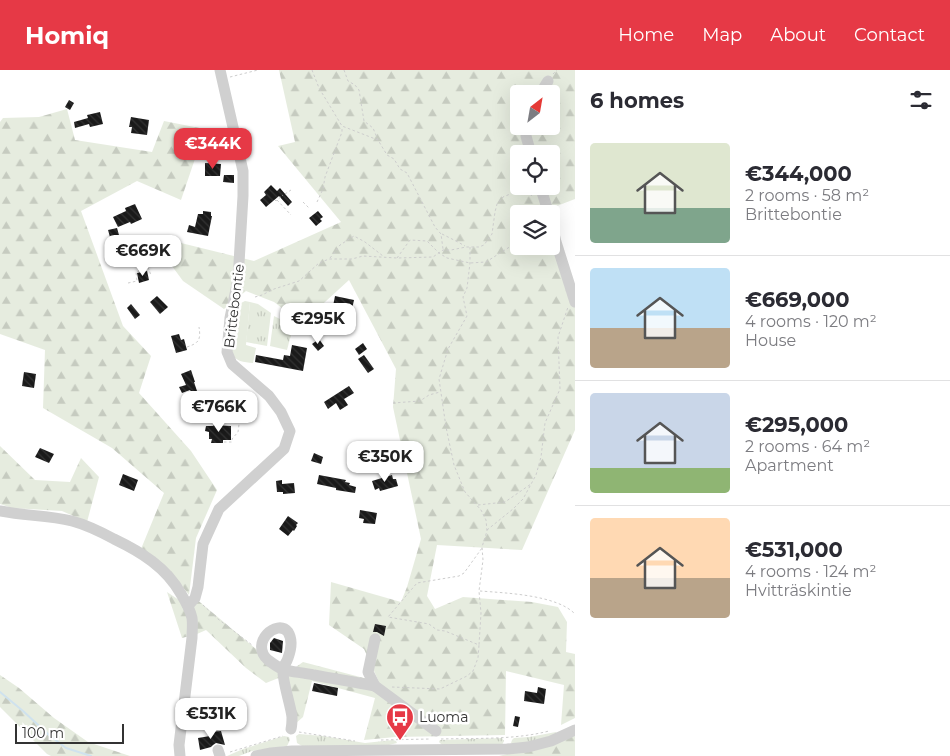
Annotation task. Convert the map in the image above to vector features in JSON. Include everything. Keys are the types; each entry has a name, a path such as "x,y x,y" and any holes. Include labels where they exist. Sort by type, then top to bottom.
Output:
{"street":[{"name":"Brittebontie","path":"192,602 198,587 203,544 219,509 284,449 290,431 282,412 269,396 232,364 227,352 230,318 238,280 243,171 221,74"},
{"path":"546,85 548,81"},
{"path":"543,195 546,205"},
{"path":"560,254 575,301"},
{"path":"0,511 74,521 90,527 135,549 164,571 192,602 192,638 179,745 180,756"},
{"path":"292,732 292,718 283,669 292,648 291,639 289,633 280,628 267,633 263,639 261,646 263,654 269,660 283,669 375,686 436,731"},
{"path":"375,639 368,672 375,686"},
{"path":"256,756 292,751 507,749 528,747 551,741 575,730"}],"path":[{"path":"221,74 258,70"},
{"path":"312,70 319,88 342,126 342,132 325,177 324,189 317,202"},
{"path":"344,70 348,81 355,85 358,90 364,121 373,128 386,155 394,159 400,169 407,173 435,228 441,234 456,240 466,247"},
{"path":"342,126 378,140"},
{"path":"291,190 276,200 291,215"},
{"path":"255,296 298,281 319,263 329,259 362,256 384,258 433,257 443,250 479,247 489,240 492,234 495,212 503,197 514,192 524,191 544,199"},
{"path":"303,202 310,209"},
{"path":"441,234 443,250"},
{"path":"329,259 340,245 354,236 366,242 384,258"},
{"path":"397,258 410,240 427,241 447,258 470,263 486,262 510,247"},
{"path":"394,687 440,689 473,671 478,658 481,613 479,591 486,520 477,505 465,492 454,464 439,379 448,349 467,316 463,297 467,288 470,247"},
{"path":"131,262 130,264 149,269 151,276"},
{"path":"128,283 137,281 136,272 139,271 138,267"},
{"path":"486,531 523,499 536,475 541,456 545,423 560,389 558,337 568,308 575,301"},
{"path":"187,347 196,344 199,340 199,328"},
{"path":"394,403 420,400 441,392"},
{"path":"224,442 232,442 232,439 238,432 240,417"},
{"path":"477,505 505,502 531,484"},
{"path":"479,645 445,631 436,630 429,624 388,617 417,583 459,576 464,573 482,548"},
{"path":"479,591 512,594 552,601 562,604 575,614"},
{"path":"192,602 218,619 263,654"},
{"path":"379,740 508,737 535,735 550,731"},
{"path":"219,754 292,732 356,741"}],"green space":[{"path":"279,70 575,70 575,199 559,205 510,205 510,255 560,255 560,249 575,298 575,430 522,550 437,545 427,596 435,609 463,597 532,602 558,607 567,622 566,652 575,654 575,718 561,725 564,685 506,671 505,735 395,737 364,740 375,698 312,681 303,717 295,724 286,675 266,683 246,668 206,630 182,638 167,592 188,606 195,598 286,674 303,662 379,682 364,649 329,625 331,582 401,602 421,539 393,407 396,369 349,280 302,323 274,302 246,291 224,309 183,281 169,262 177,242 254,261 341,222 278,146 295,142"},
{"path":"67,109 75,140 152,152 164,121 235,135 242,160 199,147 181,200 137,181 81,211 123,326 151,356 139,393 191,451 217,490 196,538 189,595 174,576 141,549 164,493 112,448 43,408 45,350 0,334 0,122 3,118 39,117"},
{"path":"245,301 250,302 246,345 256,348 253,363 237,360 231,352 235,306"},
{"path":"250,302 258,304 271,313 267,346 246,342"},
{"path":"274,316 282,320 292,331 287,350 270,346"},
{"path":"0,446 35,480 70,482 81,458 99,477 87,522 62,511 12,508 0,504"},
{"path":"0,675 19,688 54,718 88,742 130,756 51,756 47,754 0,707"},
{"path":"556,732 557,734 531,742 511,743 514,738"},
{"path":"299,734 365,743 393,740 397,743 385,746 302,746 297,743 296,736"},
{"path":"575,735 575,756 499,756 519,751"},
{"path":"284,736 289,737 290,740 287,746 252,751 239,756 227,756 243,749"},
{"path":"502,738 504,741 502,745 442,745 439,742 440,740"}],"building":[{"path":"69,100 74,103 70,110 65,107"},
{"path":"100,112 103,124 90,127 89,124 75,128 74,122 88,118 87,115"},
{"path":"131,117 149,120 147,135 131,133 132,127 129,127"},
{"path":"205,163 221,164 220,176 205,176"},
{"path":"224,175 234,175 234,183 223,182"},
{"path":"271,185 277,191 280,188 292,202 288,206 279,196 266,207 260,200 266,195 264,192"},
{"path":"135,204 142,219 118,227 113,217 126,211 125,208"},
{"path":"203,211 211,212 212,216 208,236 187,232 189,225 195,227 198,214 203,214"},
{"path":"318,211 323,217 320,219 322,221 316,226 309,218"},
{"path":"117,228 119,235 110,237 108,230"},
{"path":"128,247 142,254 137,265 123,257"},
{"path":"147,271 149,280 139,283 137,273"},
{"path":"157,296 168,307 160,314 150,302"},
{"path":"335,296 354,300 352,309 347,308 346,313 336,311 337,307 333,306"},
{"path":"131,304 140,315 135,319 127,308"},
{"path":"179,334 181,340 184,339 187,350 176,353 171,336"},
{"path":"319,339 324,346 318,351 312,344"},
{"path":"363,343 367,349 359,355 355,349"},
{"path":"292,345 307,348 303,371 255,362 256,355 283,360 284,355 290,356"},
{"path":"364,355 374,369 368,373 358,359"},
{"path":"191,370 197,391 192,393 190,390 182,393 179,387 186,385 181,374"},
{"path":"24,372 36,374 34,388 22,386"},
{"path":"349,386 354,393 344,399 348,405 340,410 336,403 328,409 324,402"},
{"path":"204,404 210,410 204,416 198,409"},
{"path":"206,426 231,426 231,440 223,440 223,443 211,443 212,439 209,439 209,432 205,431"},
{"path":"40,448 54,454 49,463 35,457"},
{"path":"314,453 323,457 321,464 311,461"},
{"path":"123,474 138,480 134,491 119,485"},
{"path":"319,475 346,480 345,482 350,483 349,485 356,487 355,493 317,484"},
{"path":"392,475 393,479 396,479 398,486 380,491 379,488 375,490 372,481"},
{"path":"282,480 282,484 294,483 295,493 283,494 283,492 277,492 276,481"},
{"path":"360,510 377,513 375,524 363,523 364,519 359,518"},
{"path":"288,516 298,523 294,531 288,536 279,529"},
{"path":"375,624 386,626 384,636 373,632"},
{"path":"274,638 283,641 282,653 270,650 270,643"},
{"path":"314,683 338,688 337,696 312,691"},
{"path":"538,687 546,689 544,704 524,701 525,691 537,693"},
{"path":"515,716 520,717 518,727 513,726"},
{"path":"221,731 225,745 216,743 211,747 200,750 198,738 210,736 209,732"}],"waterway":[{"path":"0,692 66,748 91,756"}],"place":[{"name":"Luoma","path":"400,741"}]}
